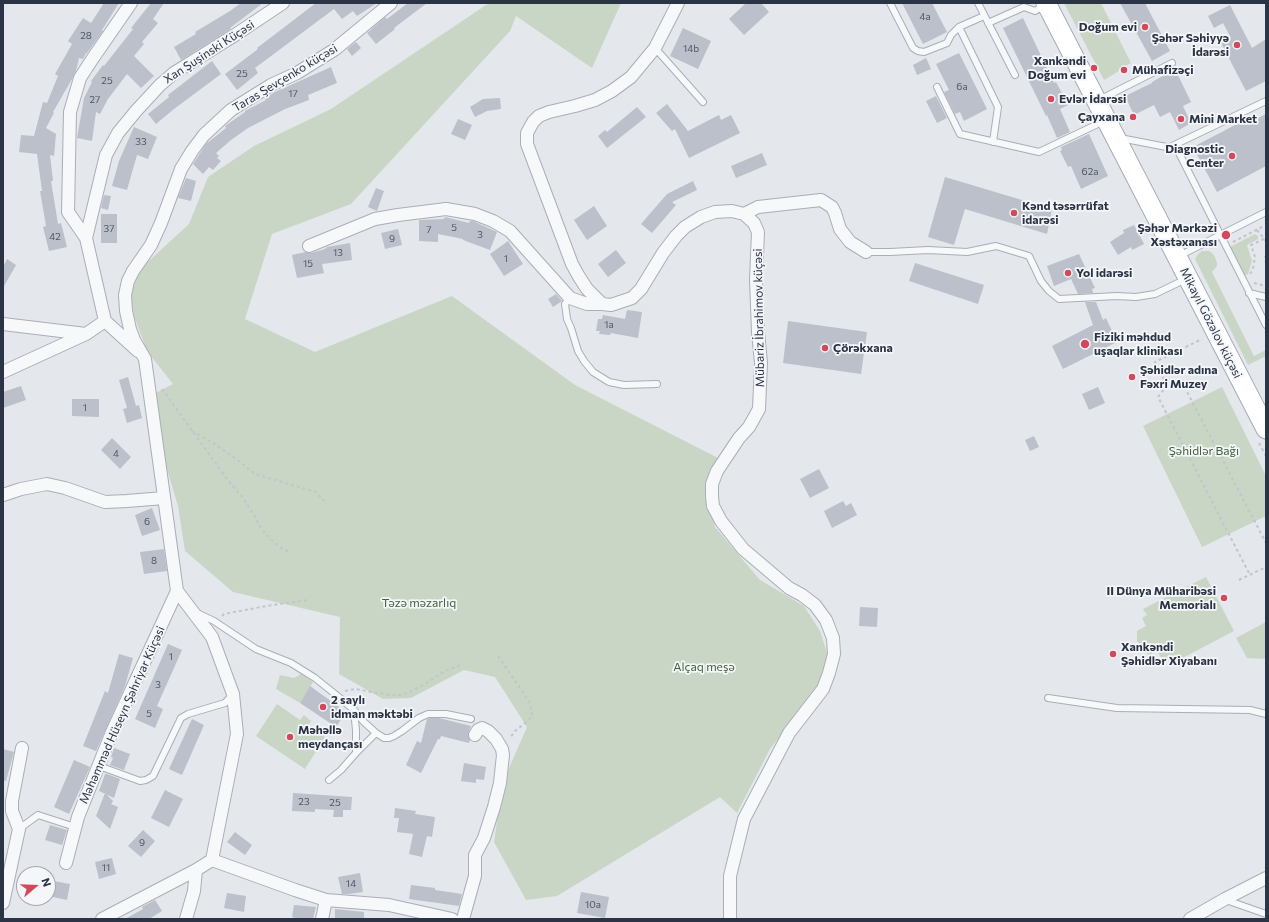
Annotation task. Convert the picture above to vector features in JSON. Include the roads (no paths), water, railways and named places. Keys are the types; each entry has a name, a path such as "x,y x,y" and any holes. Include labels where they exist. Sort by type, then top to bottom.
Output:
{"main road":[{"name":"Mikayıl Gözəlov küçəsi","path":"1046,4 1266,429"}],"street":[{"name":"Xan Şuşinski Küçəsi","path":"105,321 86,238 68,212 70,112 80,78 131,3"},
{"name":"Xan Şuşinski Küçəsi","path":"86,238 106,155 118,133 136,111 160,84 174,73 283,3"},
{"name":"Taras Şevçenko küçəsi","path":"145,359 134,340 126,311 125,295 128,281 151,245 170,203 181,169 192,151 204,135 231,110 271,85 297,73 334,50 391,3"},
{"path":"602,304 587,289 572,264 527,144 527,133 533,122 539,116 596,100 632,77 655,48 678,3"},
{"path":"309,246 375,219 398,214 446,209 475,214 493,221 510,231 570,298 587,304 611,305 632,298 640,289 663,253 676,236 701,217 716,212 744,214 758,207 821,200 832,207 836,213 840,229 850,242 866,252"},
{"name":"Mübariz İbrahimov küçəsi","path":"730,919 730,876 744,819 790,733 823,689 834,654 833,638 826,620 815,605 802,595 789,588 743,549 721,521 713,506 712,484 717,470 759,409 761,363 756,280 758,232 754,223 744,214"},
{"path":"3,372 86,334 105,321 145,359 177,591 212,636 233,694 237,734 212,860 196,870 102,919"},
{"path":"3,324 86,334"},
{"path":"3,495 21,489 47,484 65,488 105,502 164,498"},
{"name":"Məhəmməd Hüseyn Şəhriyar Küçəsi","path":"66,863 75,827 112,732 177,591"},
{"path":"463,919 475,876 475,855 484,838 500,783 503,755 502,749 496,739 488,731 482,728 478,730 475,735"},
{"path":"3,903 19,829 12,811 12,801 22,748"},
{"path":"212,860 326,900 388,905 452,919"},
{"path":"186,919 194,891 196,870"},
{"path":"1190,919 1266,878"},
{"path":"322,919 326,900"}],"lane":[{"path":"890,3 913,48 924,52 947,43 959,27 984,16"},
{"path":"978,3 1015,75"},
{"path":"988,23 1024,7 1035,10 1046,4"},
{"path":"959,27 998,107 993,142"},
{"path":"655,48 703,102"},
{"path":"1097,100 1172,63"},
{"path":"937,87 960,134 1039,152 1107,120"},
{"path":"1170,147 1266,101"},
{"path":"1116,138 1177,149 1266,325"},
{"path":"1177,257 1266,212"},
{"path":"866,252 928,250 967,252 996,246 1029,256 1041,281 1059,300 1117,296 1136,297 1155,294 1188,278"},
{"path":"1249,293 1266,297"},
{"path":"570,298 565,304 566,319 571,328 578,351 593,372 609,382 624,385 657,384"},
{"path":"192,611 214,621 256,649 291,663 315,678 354,710 376,733 384,738 389,738 402,731 419,718 428,714 446,714 471,719"},
{"path":"99,766 140,781 154,776 181,718 188,714 225,703 233,694"},
{"path":"1048,698 1118,708 1250,710 1266,714"},
{"path":"354,710 356,753"},
{"path":"329,780 341,770 376,733"},
{"path":"19,829 38,815 75,827"},
{"path":"1225,899 1266,914"}],"place":[{"name":"Doğum evi","path":"1145,27"},
{"name":"Şəhər Səhiyyə İdarəsi","path":"1237,45"},
{"name":"Xankəndi Doğum evi","path":"1094,68"},
{"name":"Mühafizəçi","path":"1124,70"},
{"name":"Evlər İdarəsi","path":"1051,99"},
{"name":"Çayxana","path":"1133,117"},
{"name":"Mini Market","path":"1181,119"},
{"name":"Diagnostic Center","path":"1232,156"},
{"name":"Kənd təsərrüfat idarəsi","path":"1014,213"},
{"name":"Şəhər Mərkəzi Xəstəxanası","path":"1226,235"},
{"name":"Yol idarəsi","path":"1068,273"},
{"name":"Fiziki məhdud uşaqlar klinikası","path":"1085,344"},
{"name":"Çörəkxana","path":"825,348"},
{"name":"Şəhidlər adına Fəxri Muzey","path":"1132,377"},
{"name":"II Dünya Müharibəsi Memorialı","path":"1224,598"},
{"name":"Xankəndi Şəhidlər Xiyabanı","path":"1113,654"},
{"name":"2 saylı idman məktəbi","path":"323,707"},
{"name":"Məhəllə meydançası","path":"290,737"}],"park label":[{"name":"Şəhidlər Bağı","path":"1204,451"},
{"name":"Təzə məzarlıq","path":"419,603"},
{"name":"Alçaq meşə","path":"704,667"}]}
